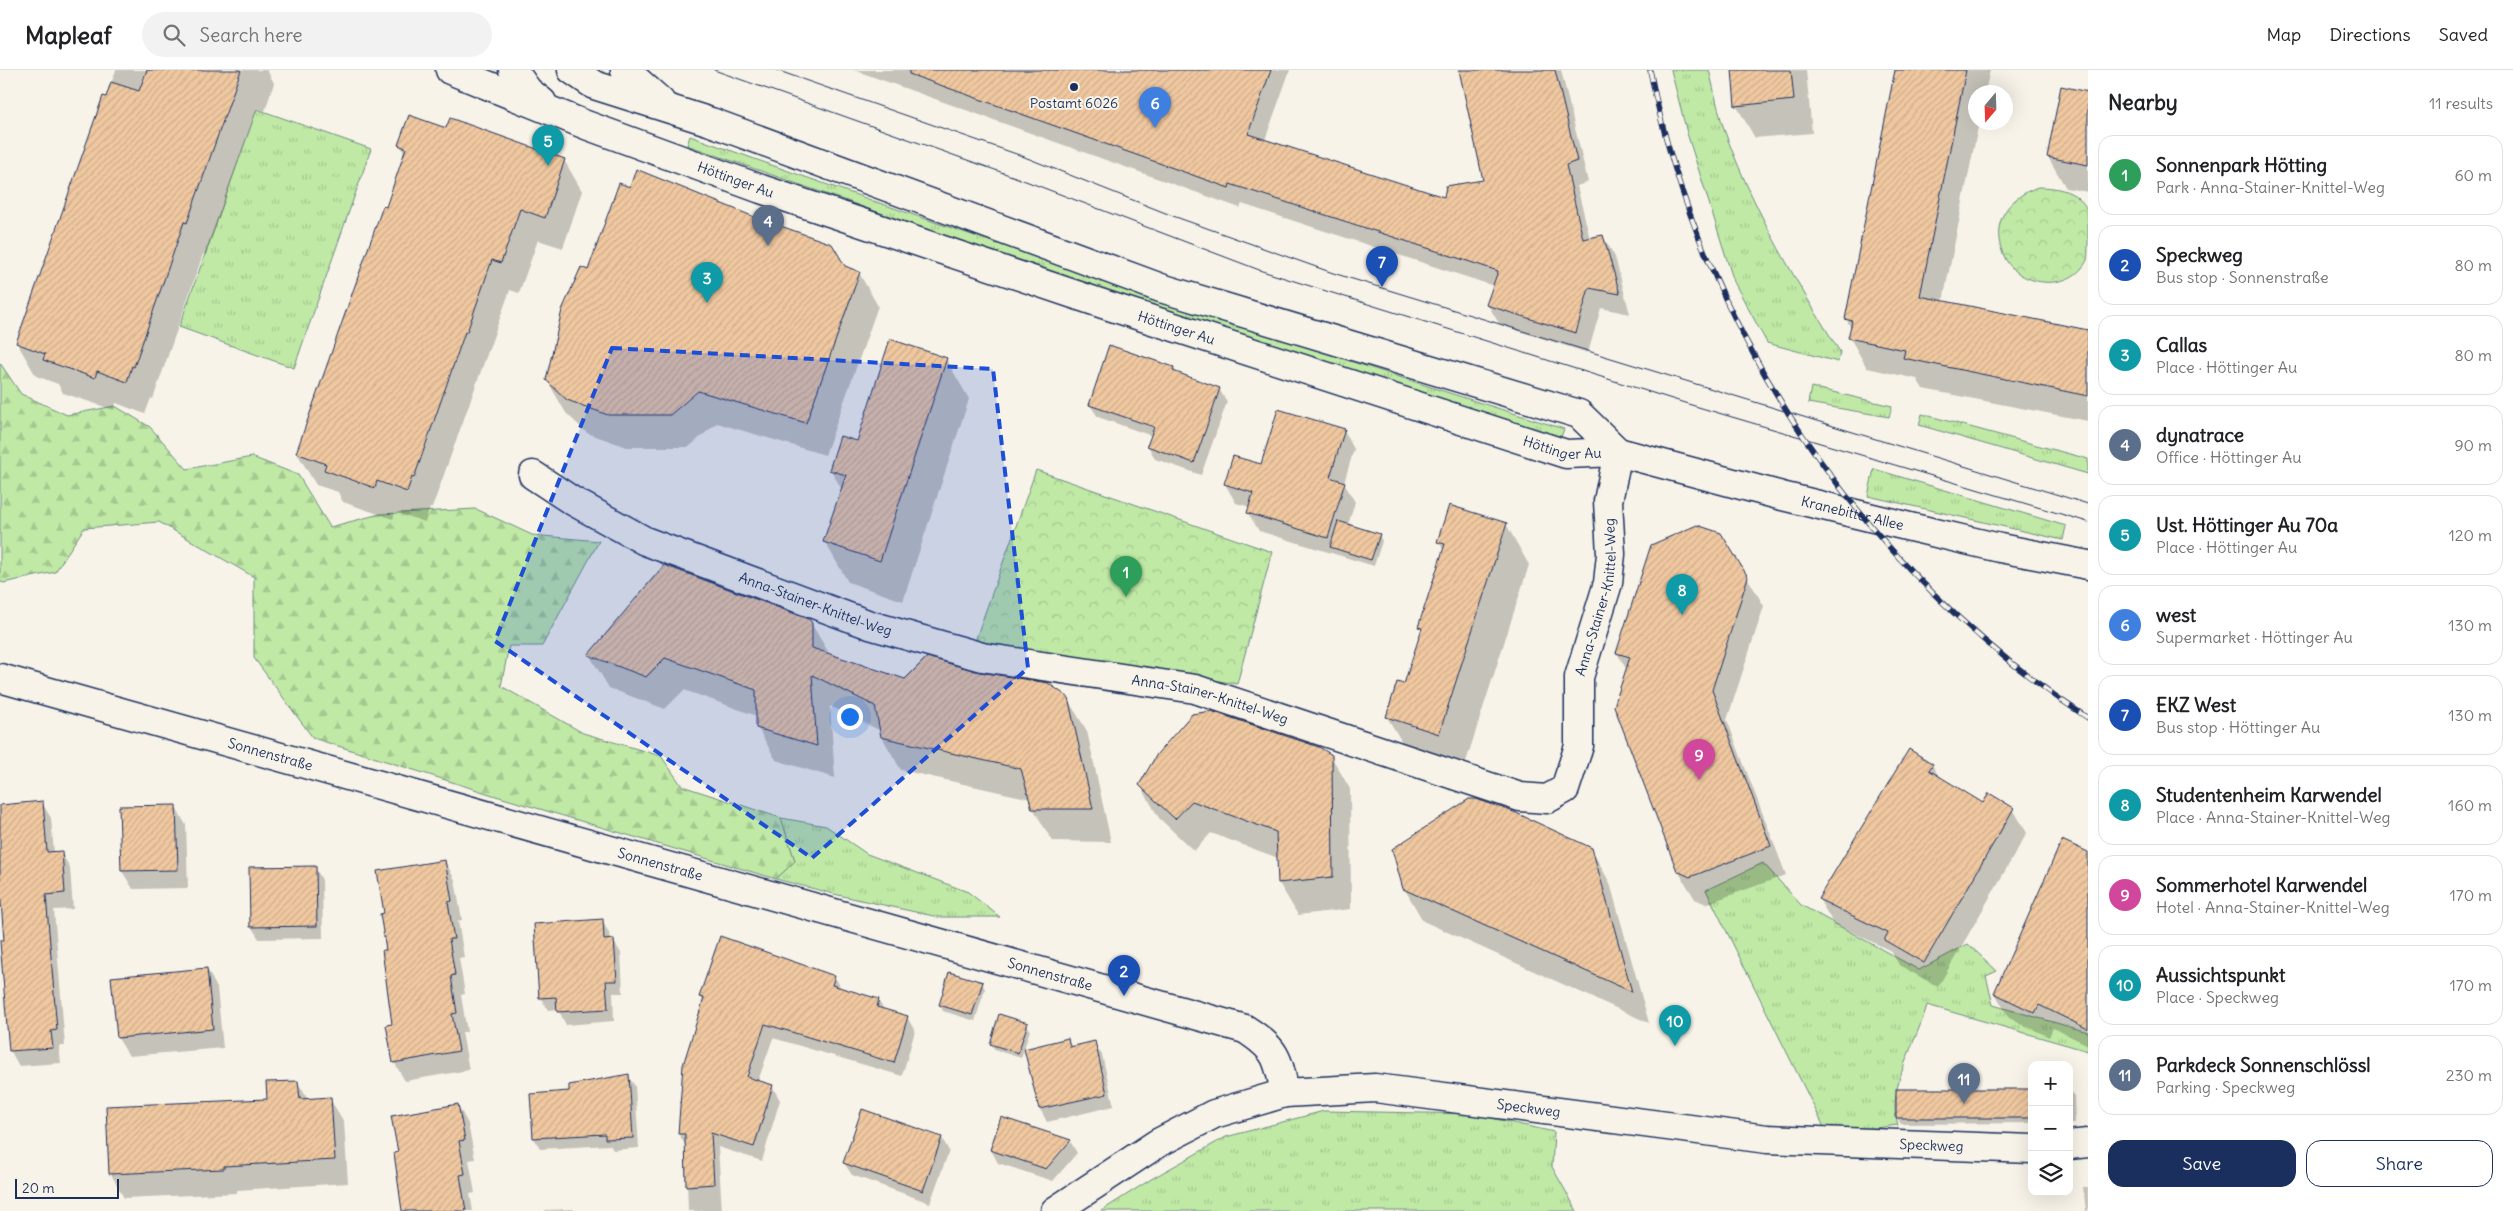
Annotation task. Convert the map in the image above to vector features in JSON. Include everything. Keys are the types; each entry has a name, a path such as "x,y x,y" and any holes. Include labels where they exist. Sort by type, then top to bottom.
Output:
{"street":[{"name":"Höttinger Au","path":"572,70 594,85 669,108 1161,288 1579,414 1618,452"},
{"path":"625,70 635,81 669,108"},
{"path":"458,73 516,71 528,91 558,114"},
{"name":"Höttinger Au","path":"458,73 558,114 761,189 1106,305 1566,454 1618,452"},
{"name":"Anna-Stainer-Knittel-Weg","path":"532,475 570,500 645,541 870,625 982,657 1195,689 1520,796 1547,798 1565,789 1579,746 1579,677 1608,583 1611,554 1608,501 1618,452"},
{"name":"Kranebitter Allee","path":"1618,452 1910,527 2000,548 2088,565"},
{"name":"Sonnenstraße","path":"0,678 1245,1028 1266,1042 1279,1061 1285,1093"},
{"name":"Speckweg","path":"1055,1211 1158,1143 1214,1114 1285,1093 1375,1088 1767,1139 2028,1149"},
{"path":"2073,1145 2088,1143"}],"highlighted area":[{"path":"612,348 993,369 1028,668 812,858 495,641"}],"green space":[{"path":"1671,70 1709,70 1722,123 1739,168 1779,249 1840,352 1838,362 1767,343 1734,282 1687,133"},
{"path":"257,109 371,149 294,368 179,327"},
{"path":"690,136 1126,287 1564,429 1561,437 1116,296 687,145"},
{"path":"2038,187 2067,191 2079,198 2087,210 2087,260 2080,270 2070,277 2058,281 2034,280 2022,275 2012,268 2000,246 2000,224 2009,206 2017,198"},
{"path":"0,363 21,394 67,415 115,406 150,427 187,469 252,457 298,475 330,527 380,514 476,509 532,535 599,541 542,646 509,646 501,686 583,733 661,756 682,786 781,818 795,861 776,879 496,796 313,738 254,658 254,577 159,522 84,528 55,572 3,583 0,581"},
{"path":"1811,387 1892,406 1889,417 1808,403"},
{"path":"1922,414 2088,459 2088,474 1919,425"},
{"path":"1874,469 2066,526 2063,540 1868,496"},
{"path":"1036,470 1272,552 1237,684 975,641"},
{"path":"781,818 826,826 867,854 968,892 1000,917 938,917 776,879 795,861"},
{"path":"1763,863 1801,905 1919,970 1968,944 1997,971 1986,976 1993,1005 2088,1032 2088,1051 1927,1005 1899,1080 1895,1111 1898,1125 1876,1128 1825,1129 1706,890"},
{"path":"1324,1111 1473,1114 1554,1132 1552,1167 1577,1211 1101,1211 1153,1178 1226,1137"}],"building":[{"path":"147,70 241,70 187,223 184,222 134,367 132,366 127,382 97,371 95,378 43,360 45,354 16,343 103,96 106,97 111,82 139,91"},
{"path":"910,70 1271,70 1248,134 1444,197 1446,186 1483,180 1459,70 1555,70 1577,161 1566,165 1583,239 1603,235 1620,294 1589,288 1576,333 1486,305 1498,271 1230,184 1229,188 909,74"},
{"path":"1732,70 1791,70 1794,100 1735,106"},
{"path":"1895,70 1966,70 1920,296 2088,330 2088,396 1903,358 1905,350 1848,338 1852,321 1845,319"},
{"path":"2061,86 2088,92 2088,165 2047,157"},
{"path":"409,115 446,128 450,118 565,159 545,218 520,209 501,263 492,260 414,478 412,477 407,492 377,481 375,488 324,470 326,464 296,453 383,206 386,207 406,148 398,145"},
{"path":"636,169 752,216 832,244 845,266 860,272 806,423 698,391 670,415 608,415 567,400 546,380 562,310 581,267 588,270 619,183 630,187"},
{"path":"890,339 947,358 880,561 823,542 846,475 829,470 840,436 857,441"},
{"path":"1109,345 1174,367 1173,371 1220,388 1194,463 1147,446 1154,427 1089,405"},
{"path":"1278,409 1345,429 1330,477 1345,482 1328,538 1247,513 1253,493 1224,484 1233,456 1261,464"},
{"path":"1449,505 1507,523 1439,734 1386,717 1397,682 1404,684 1422,628 1418,627 1445,544 1437,542"},
{"path":"1338,521 1380,534 1371,560 1330,547"},
{"path":"1697,525 1721,533 1748,577 1712,690 1771,846 1690,877 1677,871 1614,706 1630,657 1616,653 1651,545"},
{"path":"664,565 809,619 812,623 812,648 905,679 927,657 980,672 1048,683 1068,697 1093,809 1032,809 1021,769 881,737 875,706 812,675 817,746 756,728 756,690 665,658 646,677 588,655"},
{"path":"1211,711 1319,747 1332,755 1333,877 1278,883 1276,832 1192,801 1175,819 1139,785 1157,754 1192,714"},
{"path":"1909,749 1933,764 1929,770 1983,803 1989,793 2014,808 1924,963 1884,940 1888,933 1818,899"},
{"path":"1469,799 1476,799 1514,812 1592,848 1632,992 1403,889 1392,849"},
{"path":"43,801 47,852 62,851 65,893 46,895 57,1030 51,1031 53,1048 9,1051 0,942 0,940 4,940 0,889 0,805"},
{"path":"176,805 178,870 121,871 119,806"},
{"path":"2062,840 2088,852 2088,1029 2039,1005 2035,1013 1994,993"},
{"path":"445,860 452,901 448,902 454,939 449,939 455,975 451,976 457,1013 452,1014 459,1051 393,1063 386,1025 392,1024 382,950 386,950 380,914 384,913 377,871"},
{"path":"316,866 317,926 250,927 249,867"},
{"path":"603,919 604,940 614,939 617,981 606,981 608,1009 557,1012 556,997 539,998 534,924"},
{"path":"720,936 835,976 832,985 879,999 877,1007 908,1016 894,1063 765,1024 747,1077 773,1085 754,1147 711,1133 714,1184 686,1186 685,1134 678,1134 683,1065 704,998 699,997"},
{"path":"207,968 213,1029 117,1038 111,977"},
{"path":"949,972 983,982 972,1015 939,1005"},
{"path":"999,1014 1028,1023 1018,1053 990,1044"},
{"path":"1068,1038 1070,1047 1095,1041 1107,1094 1039,1109 1024,1049"},
{"path":"629,1074 633,1138 605,1139 605,1134 533,1138 530,1094 569,1091 569,1085"},
{"path":"298,1081 300,1099 331,1097 335,1160 224,1166 224,1169 109,1174 106,1106 267,1099 266,1082"},
{"path":"1896,1089 2028,1089 2028,1118 1896,1118"},
{"path":"458,1104 465,1140 459,1141 465,1174 460,1175 466,1211 402,1211 394,1153 398,1152 391,1116"},
{"path":"862,1109 942,1137 923,1191 843,1163"},
{"path":"1001,1117 1071,1140 1046,1169 990,1150"}],"tram line":[{"path":"714,70 1015,177 1262,271 1688,404 2088,522"},
{"path":"776,70 1022,156 1173,216 1333,273 2088,504"}],"railway":[{"path":"1650,70 1674,167 1708,261 1752,351 1804,438 1864,518 1932,592 2007,659 2088,718"}],"place":[{"name":"Postamt 6026","path":"1074,87"},
{"name":"west","path":"1155,128"},
{"name":"Ust. Höttinger Au 70a","path":"548,166"},
{"name":"dynatrace","path":"768,246"},
{"name":"EKZ West","path":"1382,287"},
{"name":"Callas","path":"707,303"},
{"name":"Sonnenpark Hötting","path":"1126,597"},
{"name":"Studentenheim Karwendel","path":"1682,615"},
{"name":"Sommerhotel Karwendel","path":"1699,780"},
{"name":"Speckweg","path":"1124,996"},
{"name":"Aussichtspunkt","path":"1675,1046"},
{"name":"Parkdeck Sonnenschlössl","path":"1964,1104"}]}
